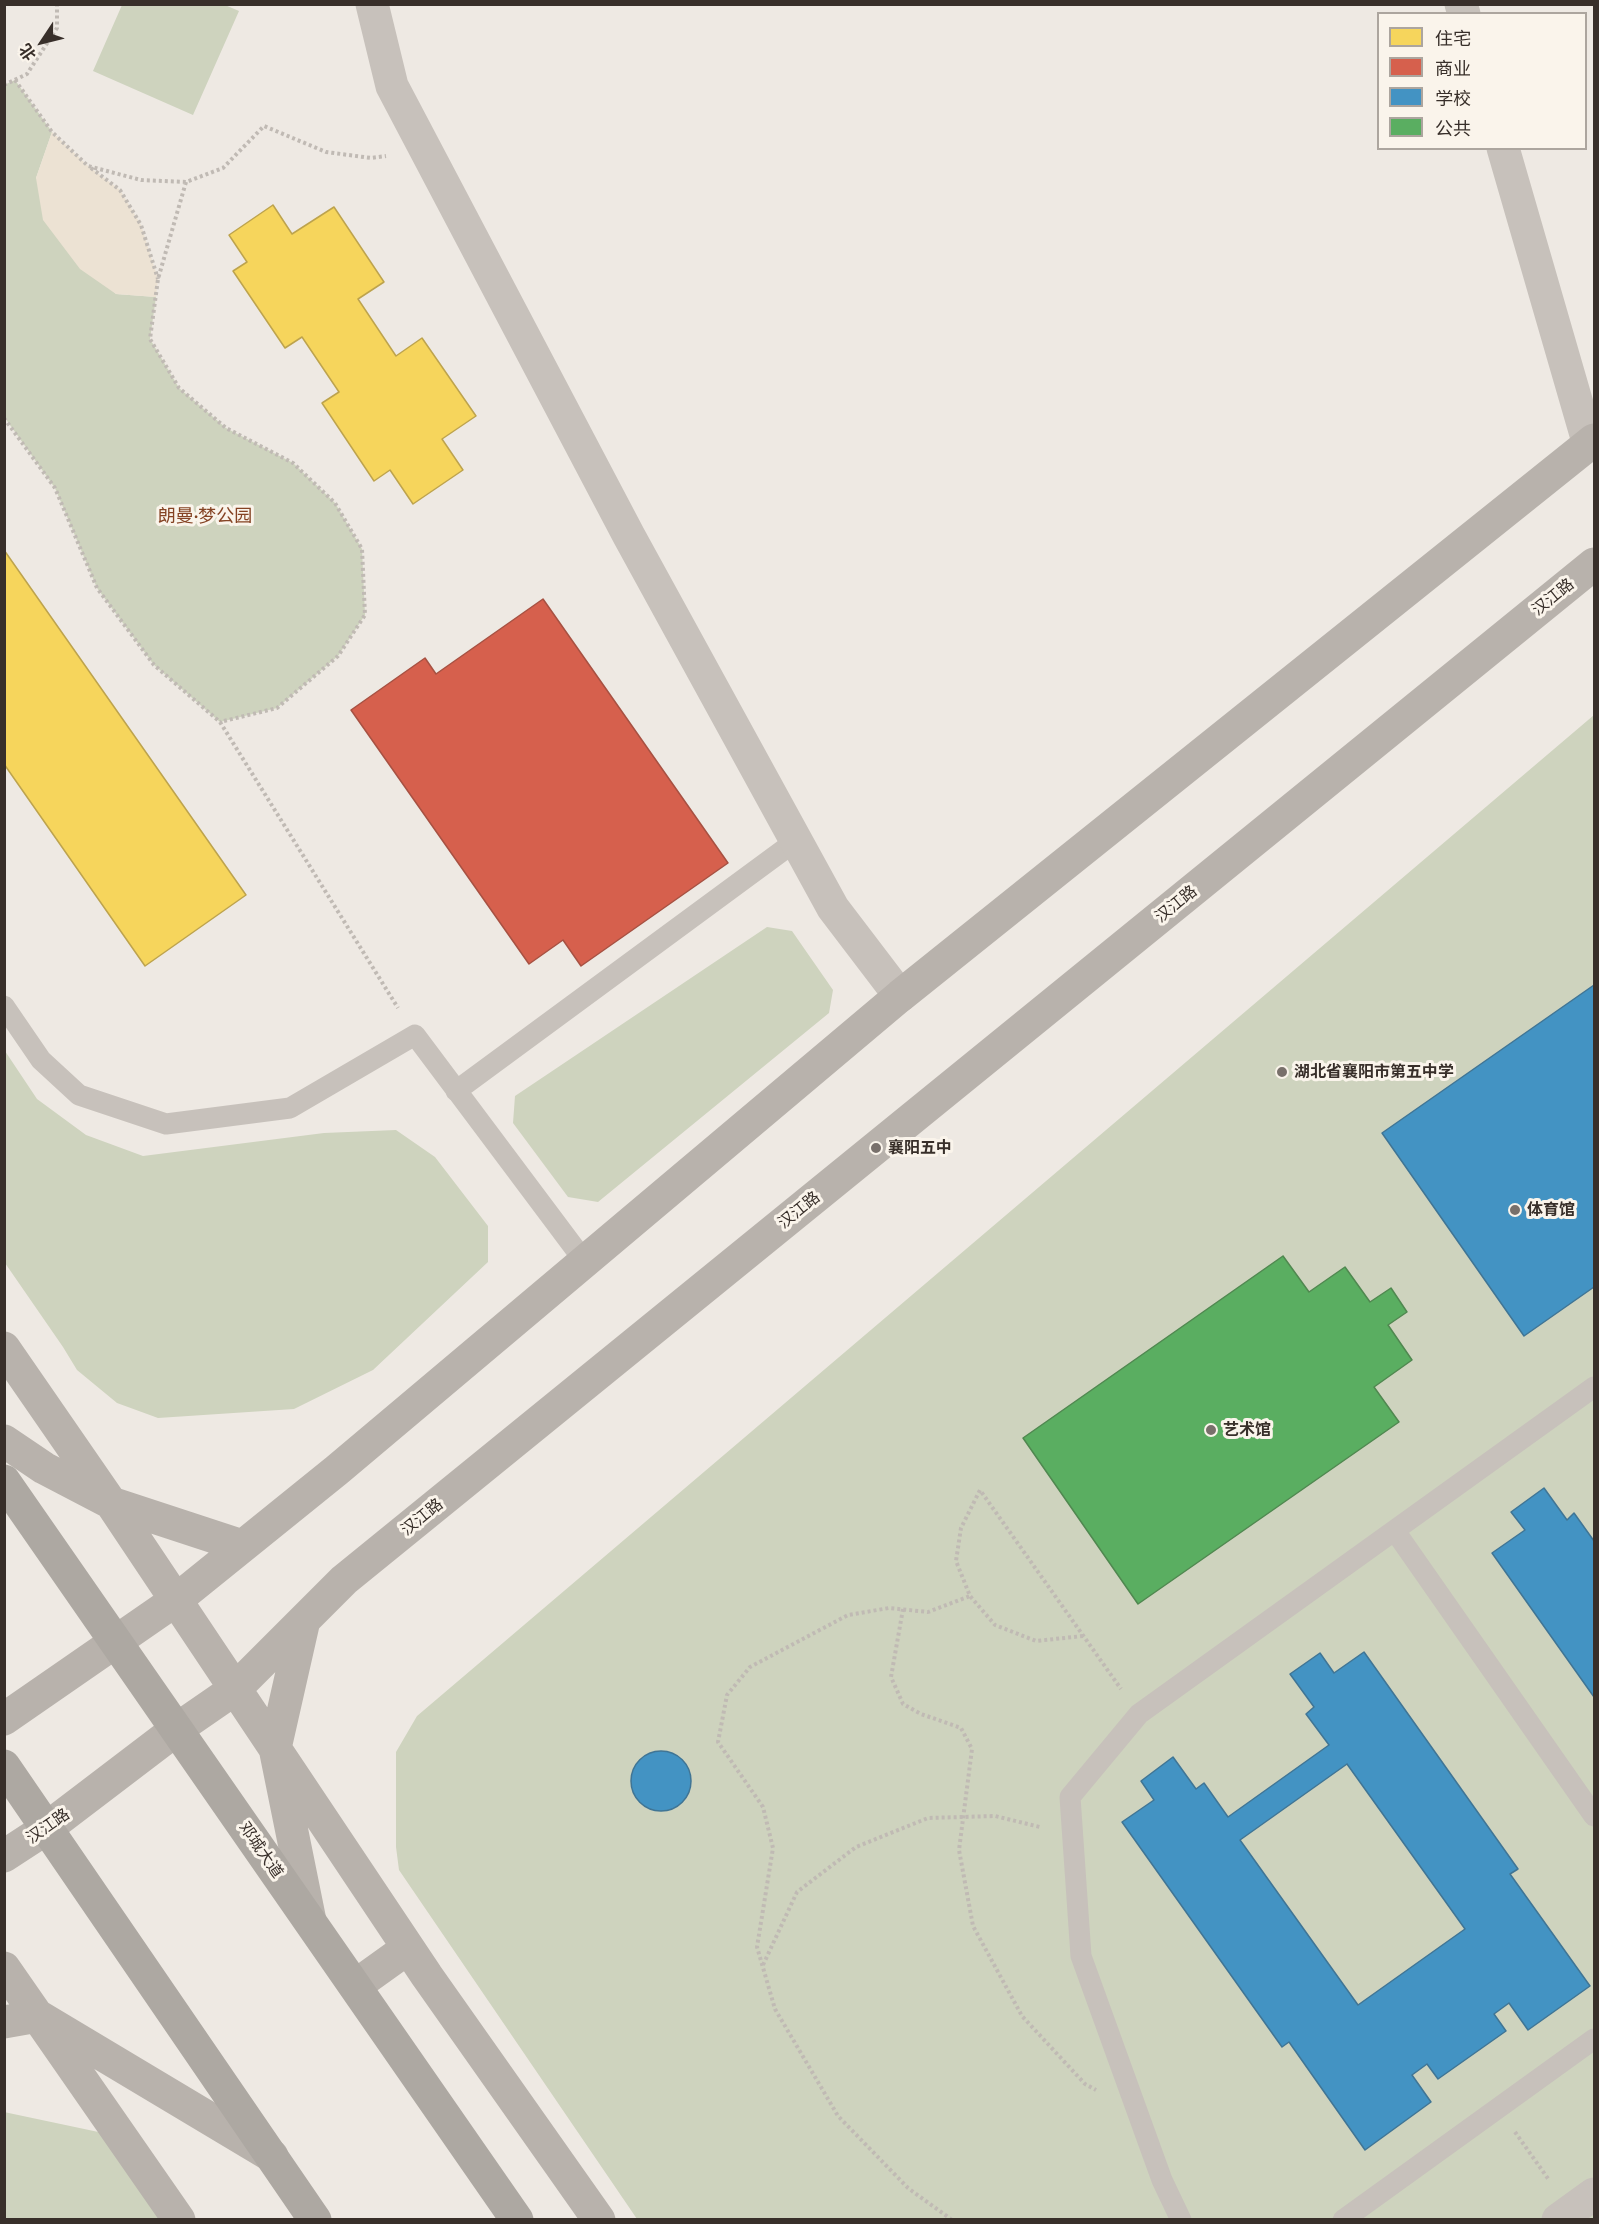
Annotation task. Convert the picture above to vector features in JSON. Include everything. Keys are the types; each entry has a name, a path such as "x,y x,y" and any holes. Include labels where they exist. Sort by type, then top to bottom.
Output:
{"highway":[{"name":"邓城大道","path":"4,1481 517,2220"},
{"path":"4,1766 315,2220"}],"main road":[{"path":"4,1719 176,1600 361,1450 900,996 1592,442"},
{"name":"汉江路","path":"4,1856 47,1828 177,1729 235,1689 344,1580 362,1565 1594,564"},
{"path":"4,1348 111,1503 408,1948 599,2220"},
{"path":"4,1441 44,1468 111,1503 242,1546"},
{"path":"304,1620 275,1748 310,1921"},
{"path":"355,1986 408,1948"},
{"path":"4,1968 179,2220"},
{"path":"4,2022 38,2016 272,2156"}],"street":[{"path":"372,4 392,86 629,536 833,908 900,996"},
{"path":"1504,150 1592,442"}],"lane":[{"path":"456,1091 796,840"},
{"path":"4,1006 41,1059 79,1095 166,1124 290,1108 415,1035 585,1262"},
{"path":"1181,2220 1162,2180 1081,1956 1070,1797 1138,1714 1594,1387"},
{"path":"1395,1530 1594,1816"},
{"path":"1343,2220 1594,2039"}],"path":[{"path":"4,85 27,74 57,28 57,4"},
{"path":"15,80 52,132 88,166 120,190 141,225 158,279"},
{"path":"88,166 141,180 186,182 223,168 264,126 326,152 371,158 425,149"},
{"path":"186,182 158,279 150,339 179,388 226,428 293,463 335,503 362,549 365,615 338,656 277,708 220,722"},
{"path":"4,418 55,488 97,588 154,665 220,722 415,1035"},
{"path":"1083,1636 1036,1641 995,1625 970,1596 956,1561 961,1528 980,1490 1083,1636 1138,1714"},
{"path":"952,2220 908,2188 838,2116 775,2009 757,1947 773,1848 763,1807 718,1742 727,1695 750,1667 848,1616 889,1608 928,1612 970,1596"},
{"path":"903,1609 891,1677 903,1704 921,1714 961,1728 972,1749 959,1850 973,1926 1022,2016 1085,2084 1138,2114"},
{"path":"763,1966 797,1892 856,1847 928,1818 995,1816 1072,1834"},
{"path":"1498,2109 1574,2208"}],"green space":[{"path":"122,5 225,5 239,11 193,115 93,71"},
{"path":"15,80 52,132 36,178 116,294 156,297 150,339 179,388 226,428 293,463 335,503 362,549 365,615 338,656 277,708 220,722 154,665 97,588 55,488 5,418 4,85"},
{"name":"湖北省襄阳市第五中学","path":"1594,715 1594,2219 637,2219 399,1870 396,1847 396,1752 417,1716"},
{"path":"767,927 792,931 833,990 829,1013 598,1202 568,1197 513,1123 515,1096"},
{"path":"5,1051 37,1099 86,1135 143,1156 324,1133 396,1130 435,1157 488,1226 488,1262 373,1370 294,1409 158,1418 117,1403 77,1370 5,1263"},
{"path":"4,2112 122,2137 179,2219 5,2219"}],"shaded area":[{"path":"52,132 88,166 120,190 141,225 158,279 156,297 116,294 80,269 43,220 36,178"}],"building: 住宅":[{"path":"273,205 292,234 334,207 384,282 358,299 396,356 422,338 476,416 442,439 463,470 413,504 390,470 374,481 322,403 339,392 302,337 285,348 233,271 247,262 229,235"},
{"path":"4,550 246,895 145,966 4,764"}],"building: 商业":[{"path":"543,599 728,863 581,966 563,940 529,964 351,710 425,658 436,674"}],"building: 学校":[{"name":"体育馆","path":"1594,985 1594,1287 1524,1336 1382,1133"},
{"path":"1544,1488 1567,1520 1574,1513 1594,1541 1594,1697 1492,1553 1525,1530 1511,1512"},
{"path":"1364,1652 1518,1869 1510,1874 1590,1986 1528,2030 1509,2003 1494,2014 1506,2031 1438,2079 1427,2064 1412,2075 1431,2102 1365,2150 1289,2042 1282,2047 1122,1822 1154,1800 1141,1781 1173,1757 1196,1789 1204,1783 1228,1817 1329,1745 1306,1714 1314,1707 1290,1674 1320,1653 1334,1673","holes":["1347,1764 1465,1929 1358,2005 1240,1840"]},
{"path":"655,1751 667,1751 678,1756 686,1764 691,1781 689,1793 678,1806 667,1811 655,1811 644,1806 636,1798 631,1787 631,1775 636,1764 644,1756"}],"building: 公共":[{"name":"艺术馆","path":"1283,1256 1309,1292 1345,1267 1370,1302 1391,1288 1407,1312 1388,1325 1412,1360 1374,1387 1399,1422 1138,1604 1023,1438"}],"place":[{"name":"湖北省襄阳市第五中学","path":"1282,1072"},
{"name":"襄阳五中","path":"876,1148"},
{"name":"体育馆","path":"1515,1210"},
{"name":"艺术馆","path":"1211,1430"}],"district":[{"name":"朗曼·梦公园","path":"205,516"}]}
